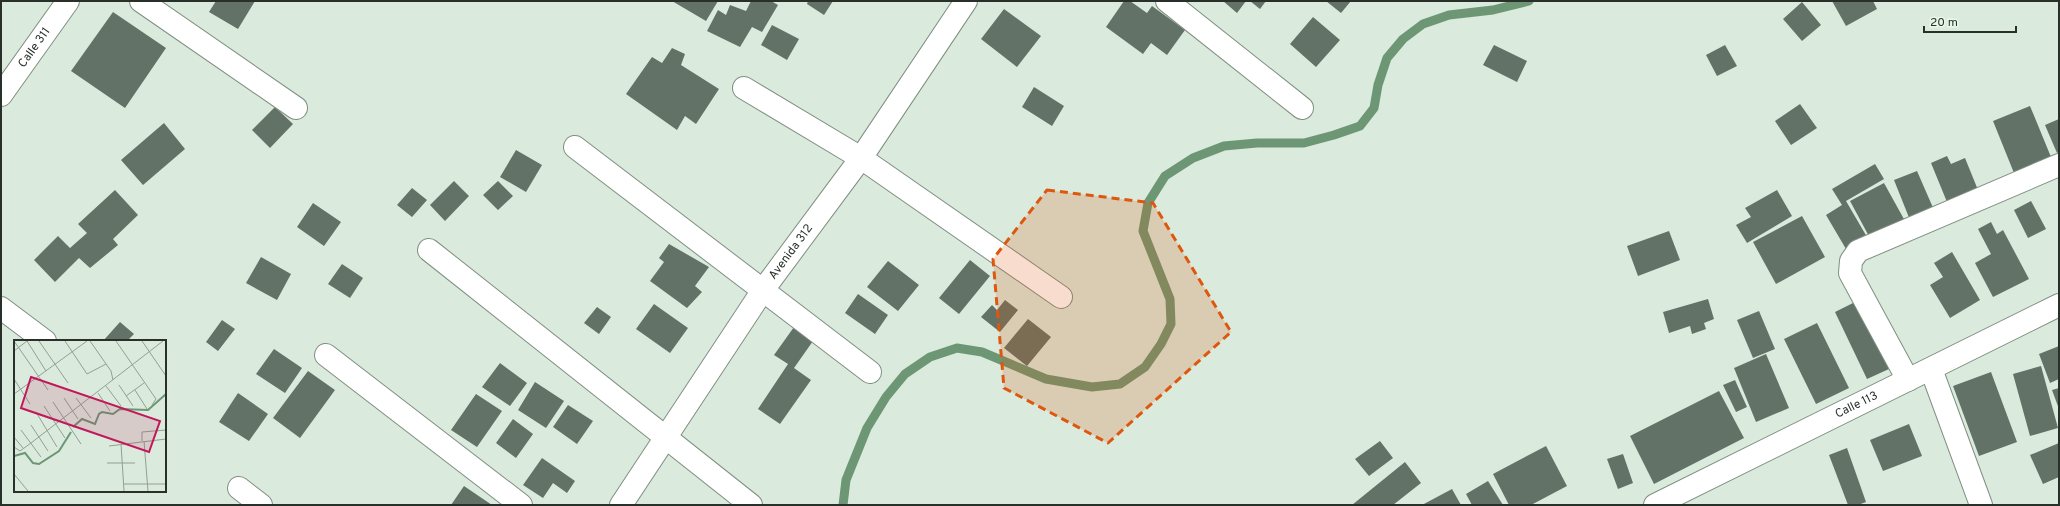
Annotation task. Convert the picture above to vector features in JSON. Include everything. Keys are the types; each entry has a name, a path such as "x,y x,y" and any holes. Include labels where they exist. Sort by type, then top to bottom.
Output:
{"street":[{"name":"Calle 311","path":"1,95 68,1"},
{"path":"141,1 296,108"},
{"name":"Avenida 312","path":"621,505 764,290 861,158 966,1"},
{"path":"1167,1 1302,108"},
{"path":"744,88 861,158 1060,297"},
{"path":"575,147 870,372"},
{"path":"1908,380 1850,273 1851,261 1858,250 2059,165"},
{"path":"429,250 751,505"},
{"name":"Calle 113","path":"1655,505 2059,305"},
{"path":"1,308 44,340"},
{"path":"326,355 521,505"},
{"path":"1931,369 1981,505"},
{"path":"239,488 261,505"}],"highlighted area":[{"path":"1047,190 1153,203 1231,332 1108,443 1004,388 993,259"}],"building":[{"path":"216,1 255,1 238,29 209,12"},
{"path":"672,1 718,1 706,21"},
{"path":"751,1 771,1 778,5 762,32 752,27 740,47 707,31 718,10 726,15 730,5 746,11"},
{"path":"808,1 833,1 824,15 807,4"},
{"path":"1124,1 1130,1 1147,13 1152,6 1185,30 1167,55 1151,43 1143,54 1106,27"},
{"path":"1223,1 1246,1 1237,13"},
{"path":"1250,1 1266,1 1260,9"},
{"path":"1326,1 1351,1 1341,13"},
{"path":"1832,1 1873,1 1877,9 1846,26"},
{"path":"1802,2 1821,25 1802,41 1783,19"},
{"path":"1004,9 1041,36 1017,67 981,39"},
{"path":"113,12 166,48 125,108 71,71"},
{"path":"1313,17 1340,40 1316,67 1290,44"},
{"path":"772,25 799,39 787,60 761,45"},
{"path":"1494,45 1527,61 1517,82 1483,65"},
{"path":"1725,45 1737,66 1717,76 1706,55"},
{"path":"672,48 685,54 681,65 719,89 696,124 685,116 677,130 626,94 652,57 662,63"},
{"path":"1034,87 1064,106 1052,126 1022,107"},
{"path":"1800,104 1817,128 1791,145 1775,121"},
{"path":"2030,106 2051,157 2014,173 1993,121"},
{"path":"275,107 293,124 270,148 252,130"},
{"path":"2059,119 2059,152 2057,153 2045,125"},
{"path":"164,123 185,149 143,185 121,160"},
{"path":"516,150 542,165 526,192 500,177"},
{"path":"1947,156 1951,164 1965,158 1978,190 1947,202 1931,163"},
{"path":"1875,164 1884,179 1846,201 1867,237 1846,249 1826,215 1842,205 1832,189"},
{"path":"1917,171 1934,210 1910,220 1894,180"},
{"path":"454,181 469,196 445,221 430,205"},
{"path":"498,181 513,196 498,210 483,195"},
{"path":"1884,183 1905,221 1871,240 1850,201"},
{"path":"412,188 427,200 412,217 397,205"},
{"path":"115,190 138,215 113,239 118,245 90,268 79,258 55,282 34,260 58,236 70,248 87,233 78,224"},
{"path":"1777,190 1792,216 1747,243 1736,225 1751,217 1745,208"},
{"path":"2031,201 2046,229 2028,238 2014,210"},
{"path":"313,203 341,222 324,246 297,227"},
{"path":"1802,216 1825,257 1776,284 1753,242"},
{"path":"1991,222 1997,234 2003,230 2029,279 1993,297 1975,263 1991,254 1978,229"},
{"path":"1669,231 1680,260 1638,276 1627,246"},
{"path":"669,244 709,267 695,286 702,292 687,308 650,281 664,262 659,258"},
{"path":"1952,252 1980,300 1950,318 1930,285 1943,277 1934,263"},
{"path":"261,257 291,274 277,300 246,283"},
{"path":"970,260 990,276 959,314 939,298"},
{"path":"888,261 919,285 898,311 867,287"},
{"path":"342,264 363,278 350,298 328,284"},
{"path":"858,294 888,315 875,334 845,313"},
{"path":"1708,299 1714,319 1704,323 1706,329 1692,334 1690,326 1669,333 1663,312"},
{"path":"1005,300 1018,310 1000,332 981,317 992,305 997,310"},
{"path":"1857,301 1889,369 1867,379 1835,312"},
{"path":"654,304 688,328 670,353 636,329"},
{"path":"597,307 611,317 599,334 584,323"},
{"path":"1759,311 1775,349 1753,358 1737,320"},
{"path":"1028,319 1051,337 1027,366 1004,348"},
{"path":"222,320 235,329 218,351 206,342"},
{"path":"120,322 134,334 128,340 104,340"},
{"path":"1817,323 1849,388 1816,404 1784,339"},
{"path":"794,327 813,341 794,368 811,380 780,424 758,409 788,364 774,355"},
{"path":"2059,346 2059,379 2050,383 2039,354"},
{"path":"274,349 302,368 285,393 256,374"},
{"path":"1766,354 1789,408 1756,422 1734,368"},
{"path":"500,363 527,383 510,406 482,387"},
{"path":"2041,366 2058,428 2030,436 2013,374"},
{"path":"308,371 335,390 300,438 273,418"},
{"path":"1991,372 2017,442 1979,456 1953,386"},
{"path":"1735,380 1747,407 1736,412 1723,385"},
{"path":"535,382 564,401 546,428 518,410"},
{"path":"2059,388 2059,409 2052,390"},
{"path":"1719,391 1744,438 1654,484 1630,436"},
{"path":"238,393 268,414 249,441 219,422"},
{"path":"476,394 502,411 477,447 451,430"},
{"path":"568,405 593,421 577,444 553,427"},
{"path":"513,419 533,434 516,458 496,443"},
{"path":"1909,424 1922,456 1883,471 1870,440"},
{"path":"1380,441 1393,458 1369,476 1355,459"},
{"path":"2059,443 2059,477 2043,484 2030,455"},
{"path":"1546,446 1567,486 1531,505 1509,505 1493,474"},
{"path":"1847,448 1866,502 1858,505 1848,505 1829,455"},
{"path":"1623,454 1633,483 1618,489 1607,459"},
{"path":"542,458 575,481 567,493 553,483 543,498 523,485"},
{"path":"1405,462 1421,483 1393,505 1352,505"},
{"path":"1488,481 1503,505 1472,505 1466,494"},
{"path":"464,486 492,505 451,505"},
{"path":"1452,489 1461,505 1422,505"}],"waterway":[{"path":"843,505 846,480 867,428 886,397 905,374 930,357 957,348 982,352 1046,379 1092,387 1120,384 1145,367 1161,344 1171,324 1170,299 1143,231 1148,203 1165,176 1193,158 1224,146 1257,143 1304,143 1360,126 1374,108 1378,85 1387,58 1403,39 1423,24 1449,15 1493,10 1529,1"}]}
